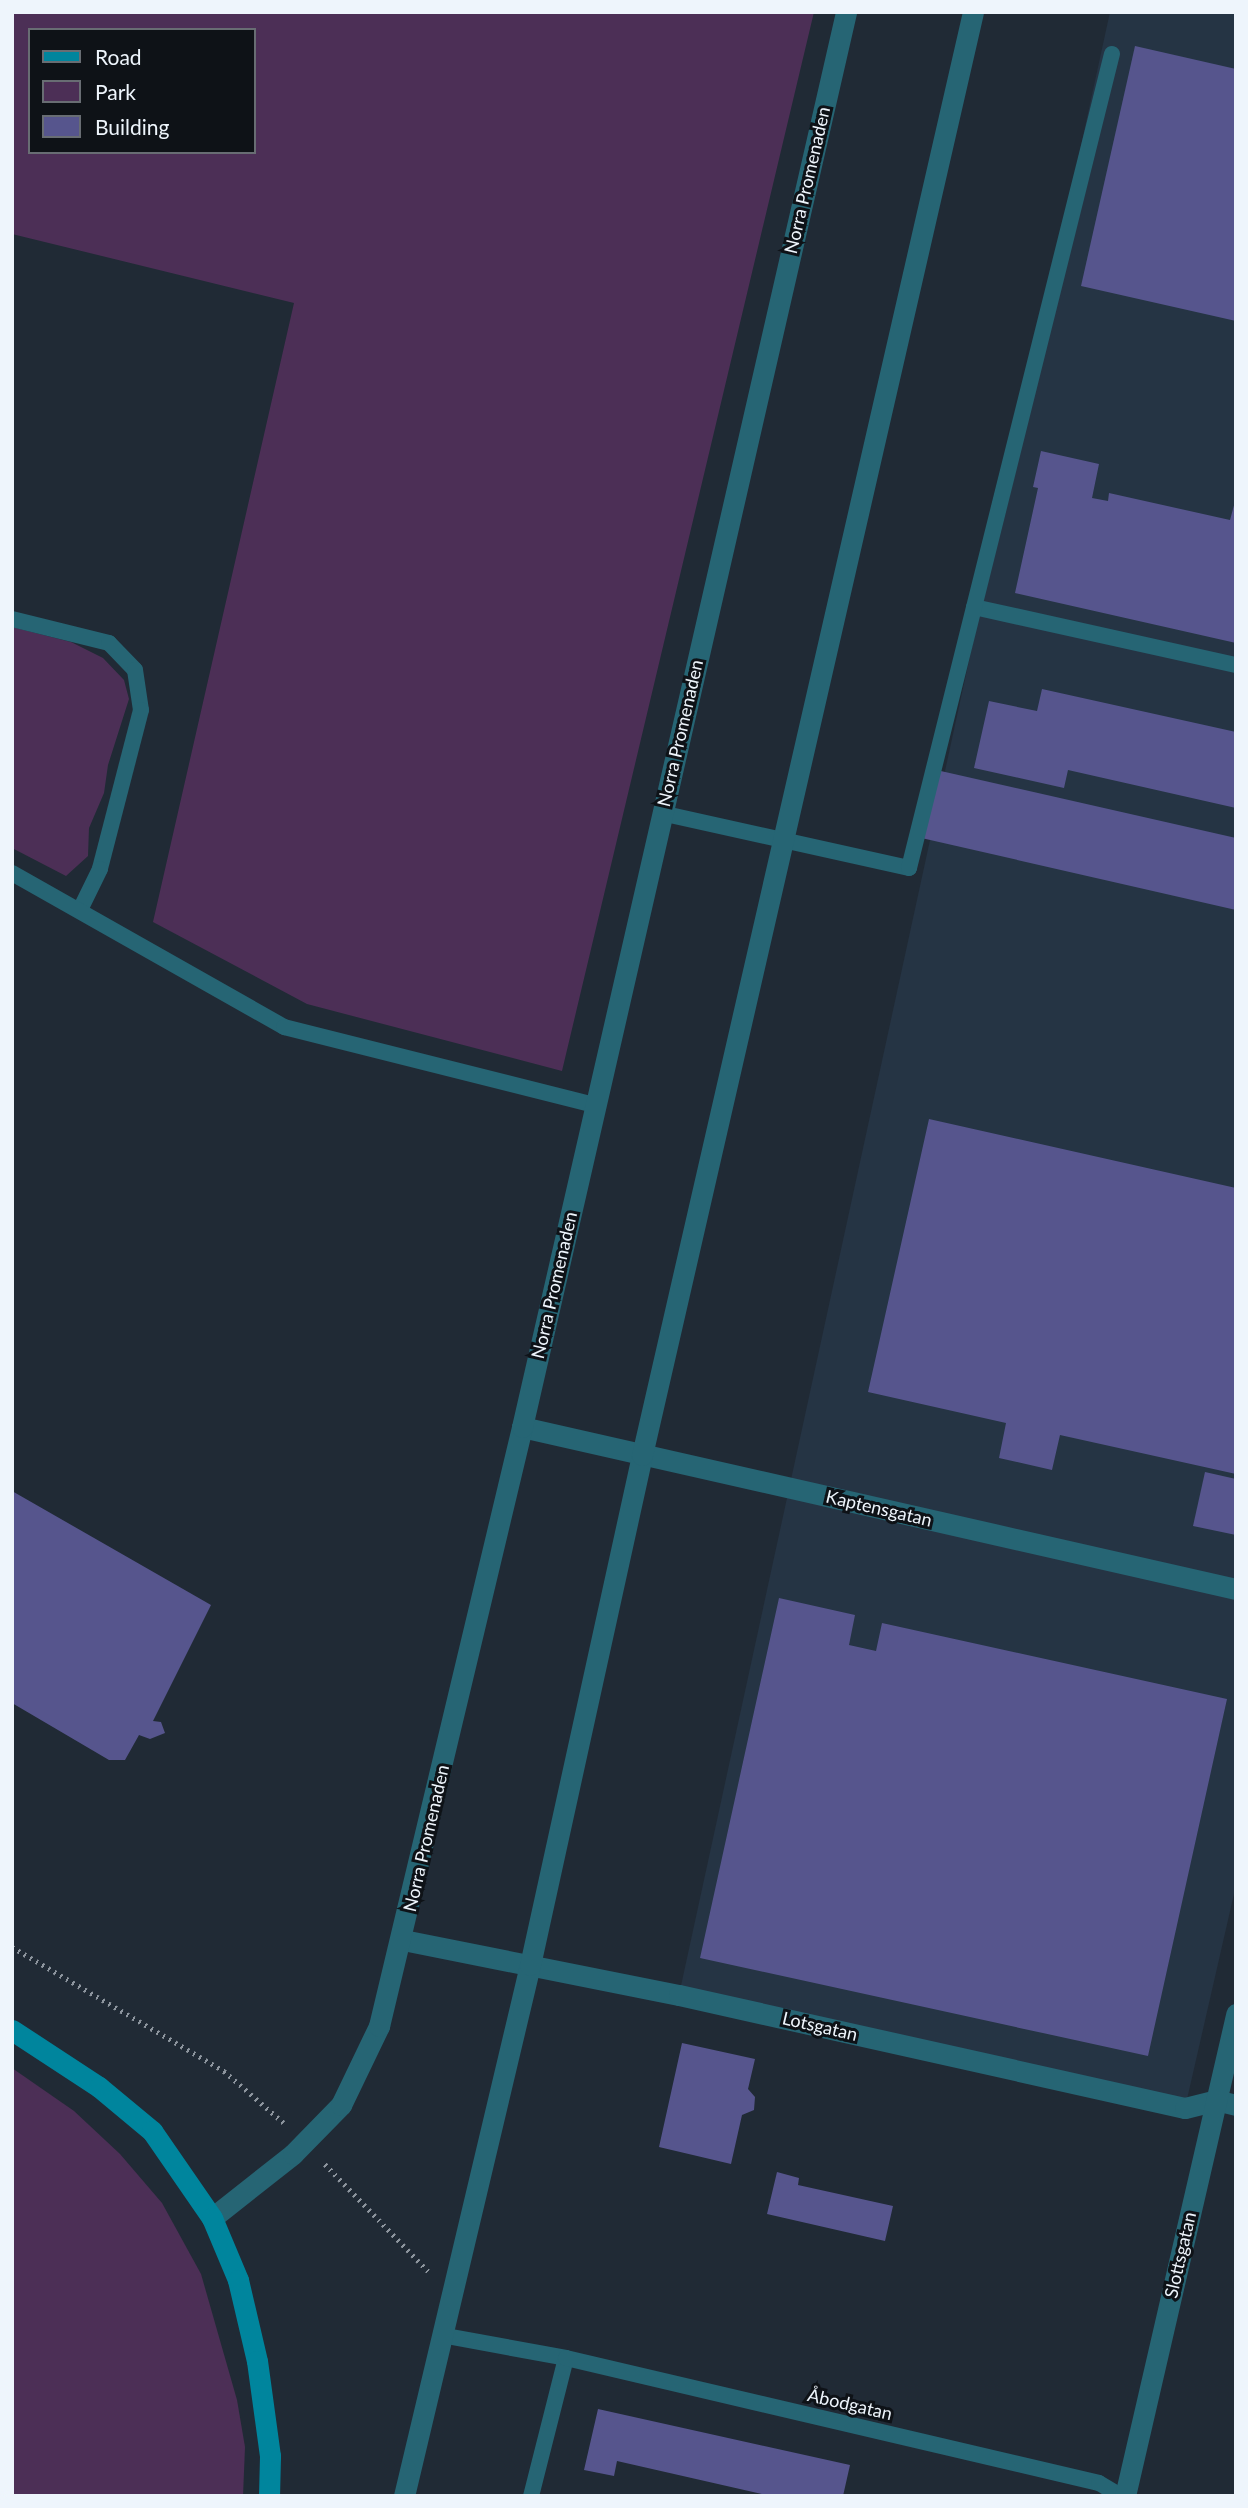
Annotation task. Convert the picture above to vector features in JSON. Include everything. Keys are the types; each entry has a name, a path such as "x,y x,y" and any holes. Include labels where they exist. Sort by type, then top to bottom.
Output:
{"street":[{"name":"Norra Promenaden","path":"212,2218 304,2143 341,2105 379,2026 402,1940 522,1427 846,12"},
{"path":"404,2496 530,1965 642,1455 973,12"},
{"name":"Kaptensgatan","path":"522,1427 1236,1589"},
{"name":"Lotsgatan","path":"402,1940 530,1965 1185,2108 1226,2103"},
{"name":"Slottsgatan","path":"1123,2496 1226,2103 1236,2014"},
{"path":"12,2030 99,2087 152,2131 212,2218 238,2280 257,2361 270,2456 269,2496"}],"lane":[{"path":"661,813 909,868 1112,54"},
{"path":"974,607 1236,665"},
{"path":"12,619 109,643 135,670 141,710 100,869 80,910"},
{"path":"12,873 284,1027 594,1105"},
{"path":"441,2335 566,2358 531,2496"},
{"name":"Åbodgatan","path":"566,2358 1099,2483 1123,2496"}],"path":[{"path":"12,1947 224,2071 304,2143 426,2268 448,2306"}],"shaded area":[{"path":"1110,12 1236,12 1236,1885 1185,2108 679,1995"}],"green space":[{"path":"12,12 814,12 562,1071 307,1004 153,922 294,303 12,234"},
{"path":"12,627 71,642 103,658 124,680 129,699 108,765 104,793 89,828 88,856 66,876 12,848"},
{"path":"12,2068 74,2111 120,2154 162,2203 201,2274 237,2400 245,2447 243,2496 12,2496"}],"building":[{"path":"1135,46 1236,69 1236,321 1081,286"},
{"path":"1041,451 1099,464 1092,498 1108,501 1109,493 1230,520 1236,498 1236,643 1015,593 1038,488 1033,487"},
{"path":"1042,689 1236,732 1236,808 1068,770 1064,788 974,768 989,701 1037,711"},
{"path":"932,769 1236,838 1236,910 917,837"},
{"path":"929,1119 1236,1188 1236,1474 1060,1435 1052,1470 999,1458 1006,1423 868,1392"},
{"path":"1205,1472 1236,1479 1236,1535 1193,1526"},
{"path":"12,1491 211,1605 153,1721 161,1722 165,1733 150,1739 139,1735 125,1760 109,1760 12,1703"},
{"path":"779,1598 855,1615 849,1645 876,1651 882,1623 1227,1699 1148,2056 700,1958"},
{"path":"682,2043 755,2059 748,2089 755,2097 754,2110 742,2115 731,2164 659,2147"},
{"path":"777,2172 799,2178 798,2185 893,2206 885,2241 767,2214"},
{"path":"598,2409 850,2465 843,2496 771,2496 617,2461 614,2476 584,2470"}]}
